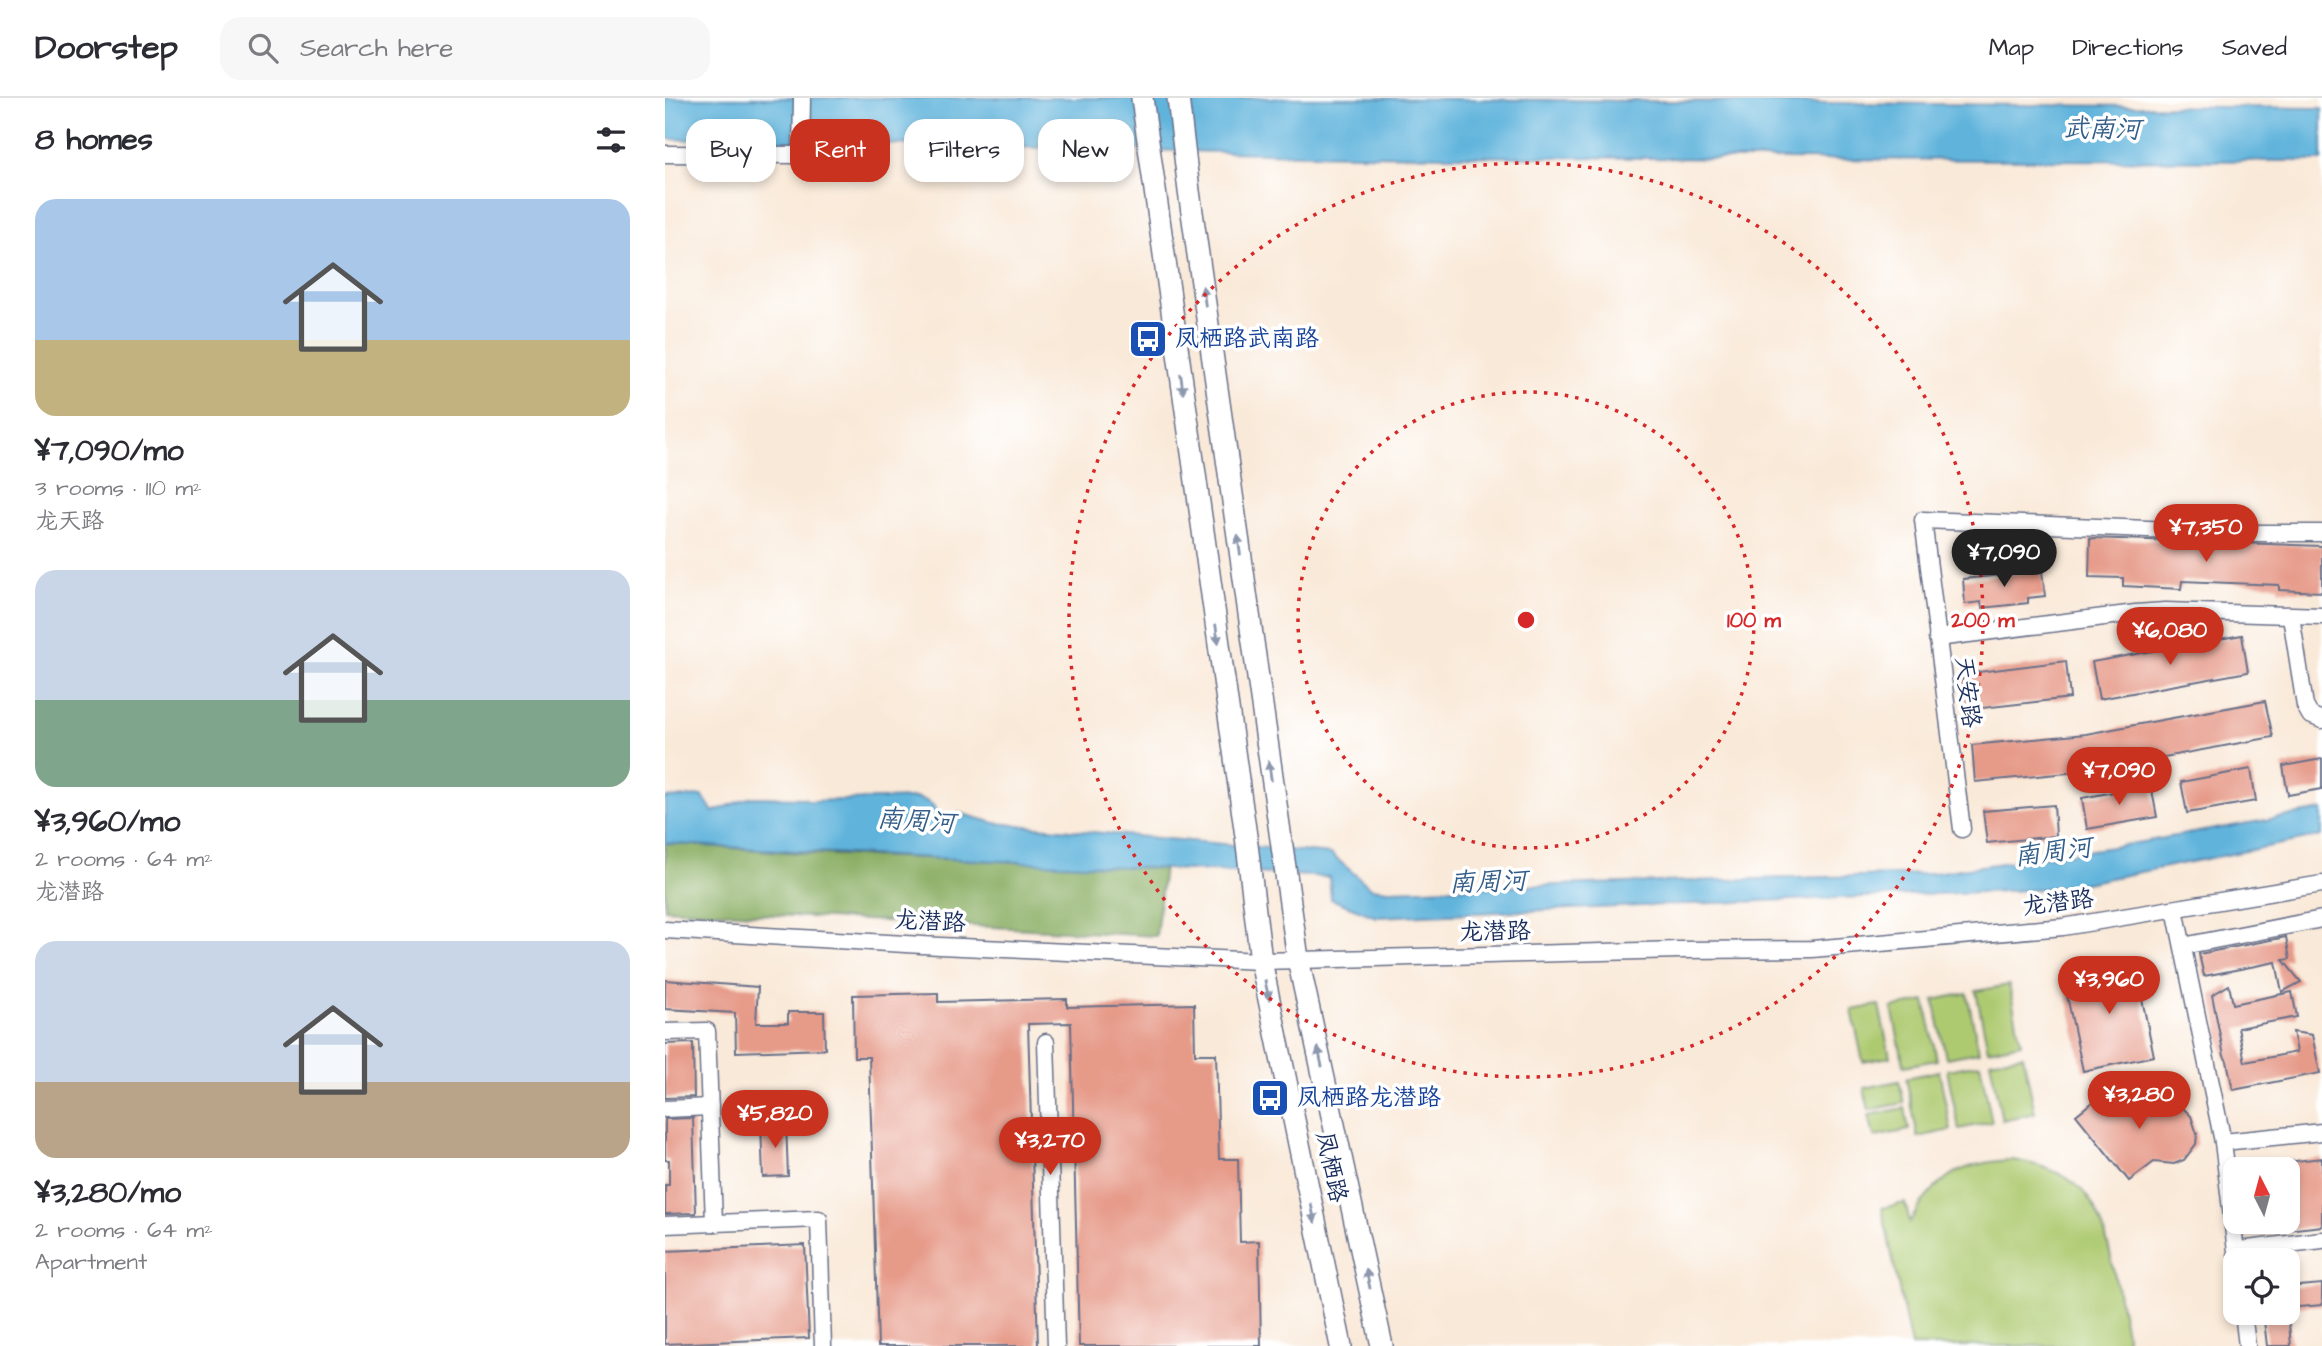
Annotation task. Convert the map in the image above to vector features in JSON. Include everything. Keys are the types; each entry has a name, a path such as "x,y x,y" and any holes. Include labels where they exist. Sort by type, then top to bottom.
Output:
{"main road":[{"name":"凤栖路","path":"1142,98 1246,836 1261,961 1341,1346"},
{"name":"凤栖路","path":"1178,98 1298,959 1383,1346"}],"street":[{"path":"665,154 801,155 802,98"},
{"name":"天安路","path":"1962,830 1923,520 2247,533 2322,533"},
{"path":"1937,638 2165,611 2322,616"},
{"path":"2291,616 2305,706 2310,715 2322,720"},
{"name":"龙潜路","path":"665,930 1261,961 1812,949 2063,928 2322,884"},
{"path":"2175,909 2224,1142 2237,1248"},
{"path":"2183,946 2322,919"},
{"path":"665,1032 707,1031 714,1223"},
{"path":"1046,1042 1056,1346"},
{"path":"665,1109 709,1107"},
{"path":"2224,1142 2322,1132"},
{"path":"665,1225 818,1219 823,1346"},
{"path":"2277,1248 2322,1240"},
{"path":"2245,1325 2247,1346"}],"green space":[{"path":"665,843 815,854 1164,867 1156,936 665,909"},
{"path":"2009,985 2021,1043 1988,1050 1976,991"},
{"path":"1967,993 1979,1052 1946,1058 1934,1000"},
{"path":"1925,1001 1937,1060 1904,1066 1892,1008"},
{"path":"1879,1005 1890,1057 1863,1062 1852,1010"},
{"path":"2023,1055 2035,1113 2002,1120 1990,1061"},
{"path":"1980,1064 1992,1122 1959,1129 1947,1070"},
{"path":"1939,1071 1951,1130 1918,1137 1906,1078"},
{"path":"1899,1081 1904,1103 1869,1110 1864,1088"},
{"path":"1905,1108 1909,1130 1874,1137 1869,1115"},
{"path":"2013,1160 2058,1173 2074,1183 2096,1210 2109,1248 2128,1346 1911,1346 1882,1208 1905,1203 1910,1222 1929,1194 1952,1175 1979,1164"}],"water":[{"name":"武南河","path":"665,98 1352,98 2322,108 2322,161 1744,159 1134,150 1134,119 1038,119 1038,148 1024,147 1024,119 904,119 904,145 890,144 890,119 790,119 790,142 776,142 776,119 686,119 686,139 665,139"},
{"name":"南周河","path":"703,796 713,812 751,797 804,798 809,801 918,798 931,804 938,817 946,822 954,821 959,813 995,823 1331,854 1371,888 1389,890 1927,874 2119,846 2322,810 2322,836 2075,885 2030,890 1376,917 1331,899 1329,877 665,843 665,798"}],"building":[{"path":"2090,538 2322,546 2322,592 2279,590 2279,585 2182,581 2181,589 2123,586 2123,578 2089,577"},
{"path":"2042,571 2045,596 2028,598 2028,603 1982,608 1981,602 1965,604 1963,579"},
{"path":"2242,635 2248,672 2099,699 2092,662"},
{"path":"2066,661 2070,698 1965,710 1962,674"},
{"path":"2265,701 2273,737 2088,771 1975,782 1972,745 2086,734"},
{"path":"2322,759 2322,789 2288,795 2283,766"},
{"path":"2251,769 2256,801 2187,813 2181,782"},
{"path":"2151,785 2157,817 2087,829 2082,798"},
{"path":"2054,805 2056,836 1987,843 1983,811"},
{"path":"2286,937 2290,959 2283,960 2301,982 2282,992 2276,962 2204,976 2199,954"},
{"path":"2134,961 2154,1056 2083,1071 2063,977"},
{"path":"665,980 758,987 756,1023 788,1023 788,1012 824,1012 825,1049 736,1052 735,1013 665,1009"},
{"path":"2229,985 2233,1004 2292,992 2297,1017 2238,1028 2245,1062 2297,1052 2293,1032 2312,1035 2320,1073 2233,1090 2212,995"},
{"path":"938,993 938,1002 1067,999 1067,1007 1194,1004 1195,1054 1216,1054 1219,1159 1238,1159 1240,1242 1259,1241 1261,1346 1079,1346 1071,1023 1028,1024 1038,1346 878,1346 869,1057 854,1057 853,995"},
{"path":"693,1043 694,1097 665,1098 665,1044"},
{"path":"2127,1083 2147,1110 2165,1103 2184,1109 2191,1116 2197,1134 2196,1144 2184,1160 2174,1164 2154,1162 2129,1181 2076,1115 2105,1092 2109,1097"},
{"path":"693,1118 696,1213 665,1214 665,1185 669,1185 669,1160 665,1160 665,1119"},
{"path":"786,1123 788,1176 763,1177 761,1124"},
{"path":"2322,1158 2322,1226 2300,1229 2300,1161"},
{"path":"805,1245 809,1338 665,1344 665,1251"},
{"path":"2322,1284 2322,1305 2300,1307 2300,1286"},
{"path":"2265,1325 2289,1325 2291,1346 2267,1346"}],"place":[{"name":"凤栖路武南路","path":"1148,339"},
{"name":"凤栖路龙潜路","path":"1270,1098"}]}
